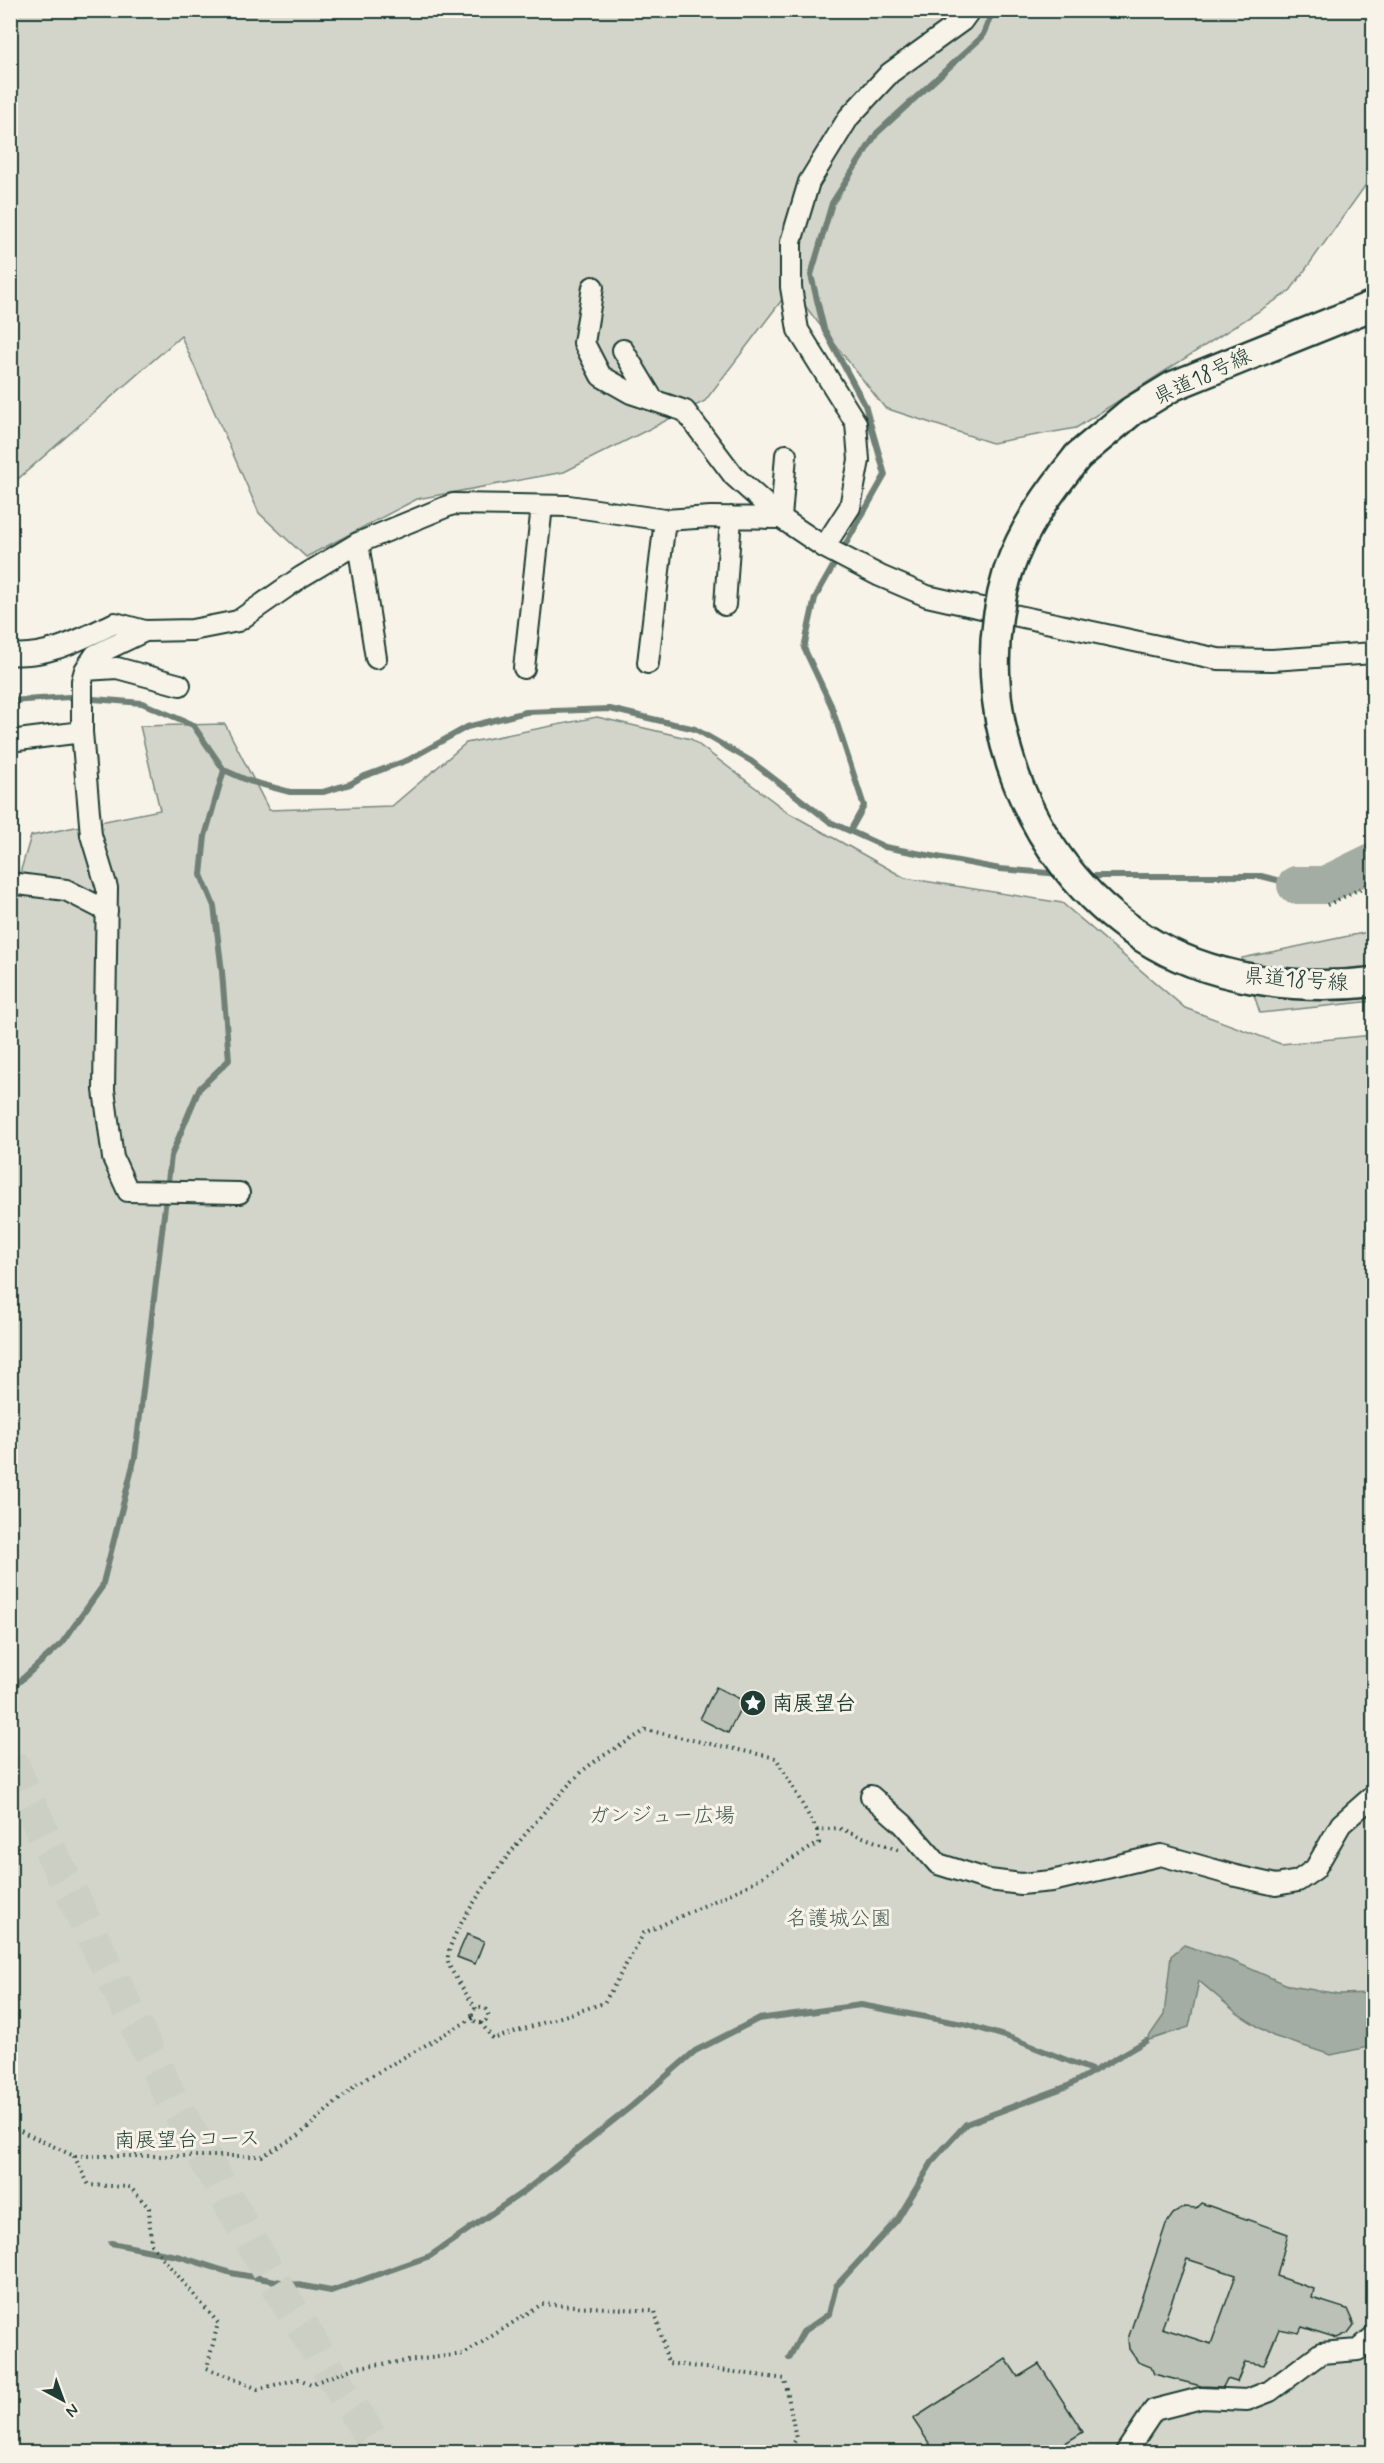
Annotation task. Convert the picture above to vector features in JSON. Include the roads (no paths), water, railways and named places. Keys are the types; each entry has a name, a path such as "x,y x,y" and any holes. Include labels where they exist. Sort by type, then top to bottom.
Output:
{"main road":[{"name":"県道18号線","path":"1374,305 1173,386 1132,411 1078,456 1044,502 1016,551 1003,595 995,642 994,683 1008,757 1024,800 1064,865 1106,909 1143,938 1175,954 1234,974 1272,981 1313,984 1374,982"}],"street":[{"path":"826,548 850,507 859,460 856,423 798,330 791,288 791,242 809,182 849,117 890,73 962,21 970,10"},
{"path":"593,287 584,344 601,376 631,393 685,411 734,476 782,518 826,548 854,562 927,596 1218,659 1272,660 1374,654"},
{"path":"623,350 653,400"},
{"path":"782,518 786,455"},
{"path":"10,654 30,656 70,644 115,623 145,632 192,630 238,621 301,577 358,543 453,504 569,506 665,520 731,517 782,518"},
{"path":"525,668 542,506"},
{"path":"725,604 731,517"},
{"path":"648,663 665,520"},
{"path":"358,543 376,658"},
{"path":"145,632 96,655 83,676 82,724 91,835 107,888 104,1090 113,1158 128,1191 239,1193"},
{"path":"83,676 117,668 180,685"},
{"path":"10,741 82,724"},
{"path":"10,883 66,890 107,910"},
{"path":"871,1796 903,1824 938,1864 989,1880 1021,1884 1094,1873 1161,1855 1236,1876 1276,1884 1298,1881 1315,1869 1341,1824 1374,1795"},
{"path":"1126,2452 1154,2410 1201,2398 1247,2400 1270,2391 1321,2353 1358,2350 1374,2336"}],"waterway":[{"path":"850,831 864,806 831,705 804,648 815,598 885,475 865,405 824,329 811,275 832,203 877,133 982,37 993,10"},
{"path":"10,701 69,697 142,703 193,725 224,770 249,781 290,792 323,792 350,784 362,777 408,760 467,727 526,712 610,709 695,729 751,761 830,822 885,847 1000,869 1061,874"},
{"path":"10,1690 62,1643 102,1587 135,1457 171,1156 199,1089 229,1060 214,906 201,875 205,836 224,770"},
{"path":"1296,885 1325,885 1374,861"},
{"path":"1086,876 1261,876 1296,885"},
{"path":"111,2243 181,2257 231,2273 331,2291 430,2256 526,2190 633,2105 695,2051 758,2019 861,2005 968,2025 1011,2038 1094,2071"},
{"path":"789,2358 803,2332 829,2314 836,2286 897,2220 934,2159 966,2124 1068,2086 1146,2041"}],"tunnel":[{"path":"10,1759 52,1853 169,2094 270,2275 380,2452"}],"place":[{"name":"南展望台","path":"753,1703"}],"park label":[{"name":"ガンジュー広場","path":"662,1815"},
{"name":"名護城公園","path":"839,1918"}]}
